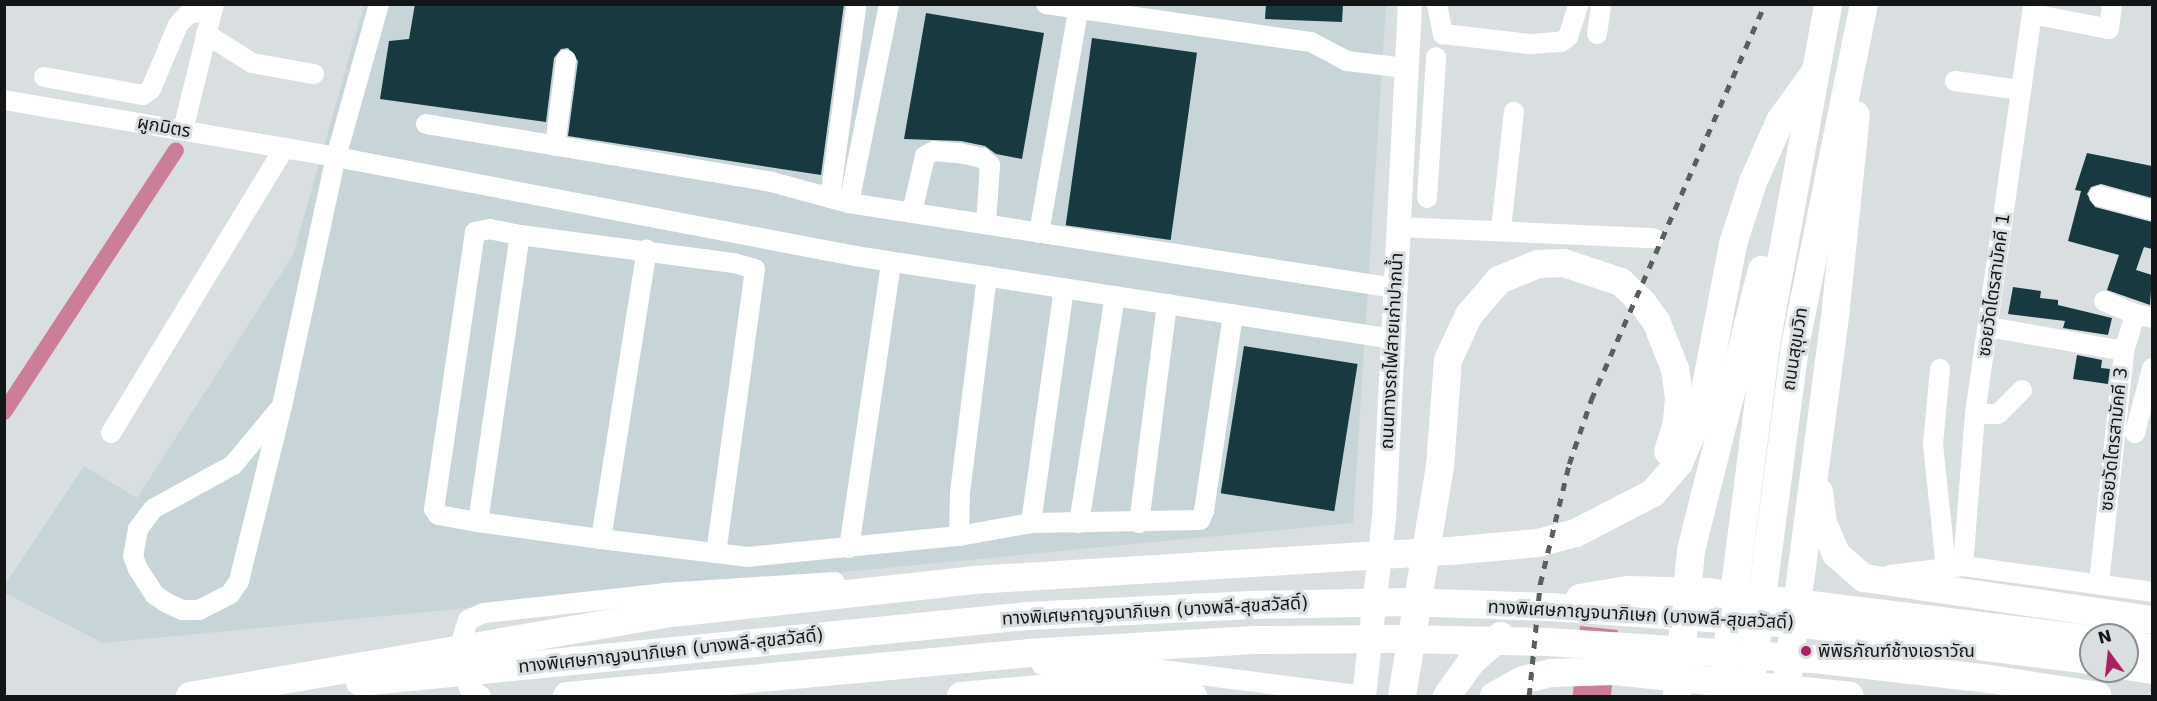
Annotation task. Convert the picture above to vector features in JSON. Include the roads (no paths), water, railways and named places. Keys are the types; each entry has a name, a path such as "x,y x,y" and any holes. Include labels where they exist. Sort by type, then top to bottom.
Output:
{"highway":[{"name":"ถนนสุขุมวิท","path":"1721,696 1767,338 1828,4"},
{"name":"ถนนสุขุมวิท","path":"1749,696 1794,352 1815,231 1864,4"},
{"path":"1785,696 1868,4"},
{"path":"190,696 672,613 974,580 1538,543 1608,519 1636,505 1667,481 1691,440 1708,381 1733,244 1753,182 1780,121 1816,71"},
{"path":"1677,696 1691,550 1698,516 1774,224 1808,112"},
{"path":"1770,696 1814,354 1846,197"},
{"path":"1402,696 1440,466 1449,360 1469,315 1498,280 1538,264 1564,263 1585,268 1621,282 1656,321 1675,369 1679,398 1677,423 1661,468 1636,505"},
{"path":"1815,460 1820,504 1829,540 1844,564 1864,578 2145,618"},
{"path":"1447,696 1472,661 1524,621 1571,600 1628,590 1729,595 2079,638"},
{"name":"ทางพิเศษกาญจนาภิเษก (บางพลี-สุขสวัสดิ์)","path":"220,696 957,622 1251,604 1406,602 1667,614 1820,626 2079,658"},
{"path":"1494,696 1523,680 1551,673 1614,672 1850,696 1849,659 1867,617 2079,646"},
{"name":"ทางพิเศษกาญจนาภิเษก (บางพลี-สุขสวัสดิ์)","path":"567,696 1029,653 1255,640 1398,639 1594,644 1823,660 1990,679 2098,696"},
{"path":"961,696 1094,684 1138,686 1193,696"}],"main road":[{"name":"ถนนทางรถไฟสายเก่าปากน้ำ","path":"1364,696 1380,548 1410,4"}],"street":[{"path":"282,406 233,465 153,509 138,529 133,556 155,595 167,603 182,610 199,610 230,594 239,581 282,406 329,156 378,4"},
{"path":"849,203 889,4"},
{"path":"1046,4 1311,42 1347,61 1406,68"},
{"path":"1437,4 1443,34 1530,44 1561,42 1568,37 1579,4"},
{"path":"1597,34 1601,4"},
{"path":"2032,9 2109,29 2112,4"},
{"path":"183,130 214,6"},
{"path":"44,77 143,95 151,89 178,25 187,15 214,6"},
{"path":"830,198 856,7"},
{"path":"1039,233 1071,8"},
{"name":"ซอยวัดไตรสามัคคี 1","path":"1954,567 2032,9"},
{"path":"207,34 252,63 314,74"},
{"path":"1427,198 1436,57"},
{"path":"555,146 566,60"},
{"path":"1955,81 2021,90"},
{"name":"ผูกมิตร","path":"4,100 329,156 891,262 1393,339"},
{"path":"1501,229 1514,112"},
{"path":"426,124 768,181 849,203 1395,288"},
{"path":"1404,124 1431,126"},
{"path":"111,433 284,149"},
{"path":"912,212 925,156 934,152 959,153 982,158 990,165 986,224"},
{"path":"2099,196 2152,210"},
{"path":"1398,227 1501,229 1654,238"},
{"path":"716,553 755,269 647,250 520,235 490,229 475,232 435,513 478,522 601,539 747,557 959,536 1031,523 1139,523 1200,520 1204,511 1233,314"},
{"path":"478,522 520,235"},
{"path":"601,539 647,250"},
{"path":"849,548 891,262"},
{"path":"959,536 960,493 987,276"},
{"path":"1031,523 1064,288"},
{"path":"1079,523 1115,296"},
{"path":"2104,301 2144,316"},
{"path":"1139,523 1167,304"},
{"name":"ซอยวัดไตรสามัคคี 3","path":"2098,583 2124,351 2144,316"},
{"path":"1989,327 2124,351"},
{"path":"1940,369 1933,444 1954,567"},
{"path":"2114,428 2144,435 2152,369"},
{"path":"1975,414 1998,414 2022,390"},
{"path":"481,696 469,688 459,648 468,620 484,613 664,593 1380,548"},
{"path":"1864,578 1954,567 2152,591"},
{"path":"580,696 1041,665 1115,664 1364,696"}],"waterway":[{"path":"4,412 176,150"}],"railway":[{"path":"1529,696 1540,584 1569,464 1591,400 1765,4"}],"place":[{"name":"พิพิธภัณฑ์ช้างเอราวัณ","path":"1806,651"}]}
